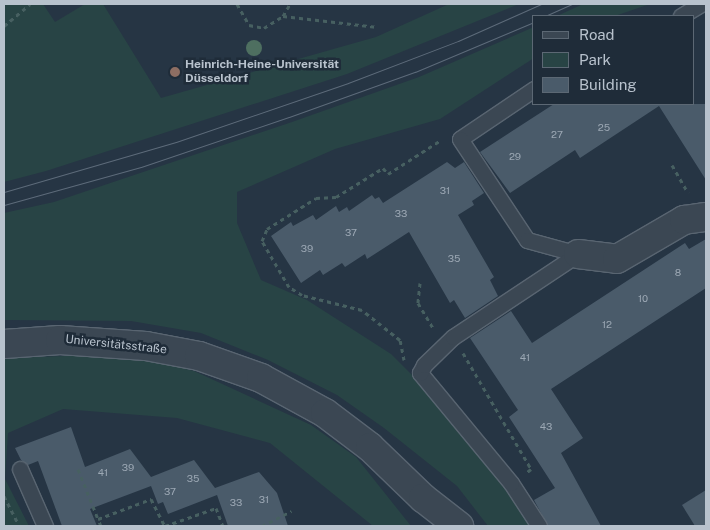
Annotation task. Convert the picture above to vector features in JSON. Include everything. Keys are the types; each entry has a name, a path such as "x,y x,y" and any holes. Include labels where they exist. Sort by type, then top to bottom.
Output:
{"street":[{"path":"578,254 618,259 672,226 704,216"},
{"name":"Universitätsstraße","path":"4,344 60,340 146,346 199,356 243,372 325,413 370,447 423,498 459,526"},
{"name":"Universitätsstraße","path":"423,498 435,526"}],"lane":[{"path":"683,15 701,4"},
{"path":"532,91 460,139 527,240 578,254"},
{"path":"539,526 511,483 420,373 448,340 578,254"},
{"path":"20,469 45,526"}],"path":[{"path":"4,26 30,4"},
{"path":"237,4 249,25 264,28 283,16 290,4"},
{"path":"283,16 377,27"},
{"path":"420,373 403,359 400,340 362,310 302,295 289,287 262,241 267,229 316,198 336,197 383,168 388,174 455,131 460,139"},
{"path":"672,166 704,216"},
{"path":"420,283 418,304 448,340 532,469 511,483"},
{"path":"78,469 101,526"},
{"path":"4,496 19,526"},
{"path":"98,520 150,499 165,526 216,508 223,526"},
{"path":"262,526 291,511"}],"green space":[{"path":"4,4 43,4 55,22 85,4 103,4 161,98 376,37 449,4 519,4 347,74 46,171 4,182"},
{"path":"583,4 650,4 618,15 559,15"},
{"path":"532,28 532,59 440,119 335,149 237,192 237,223 261,280 307,300 391,354 424,387 507,485 530,526 488,526 457,486 384,428 337,395 268,360 201,333 131,321 4,320 4,213 54,202 419,77"},
{"path":"126,354 194,371 311,425 356,457 411,526 373,526 270,443 177,418 63,409 8,433 5,479 29,526 4,526 4,358"}],"building":[{"path":"706,104 706,180 659,106 580,158 575,150 510,193 480,152 552,105"},
{"path":"447,162 455,168 464,162 484,193 472,201 474,205 458,215 494,277 490,280 498,296 465,318 454,300 450,303 409,232 367,259 365,254 345,267 342,263 323,275 320,270 301,283 271,236 291,222 293,226 313,215 316,220 336,206 339,212 347,207 349,211 372,195 375,199 379,197 383,203"},
{"path":"706,239 706,288 551,389 583,438 561,453 601,526 548,526 534,500 555,488 509,417 518,410 470,338 511,311 532,343 685,243 689,249"},
{"path":"71,427 85,467 130,449 151,477 194,460 215,488 259,472 277,493 288,526 228,526 217,495 168,514 163,502 158,504 151,486 90,509 97,526 62,526 38,461 28,465 21,460 15,448"},
{"path":"706,490 706,526 695,526 682,505"}],"tram line":[{"path":"4,192 176,142 348,83 458,41 541,4"},
{"path":"547,15 572,4"},
{"path":"4,205 141,167 289,117 415,72 532,23"}],"place":[{"name":"Heinrich-Heine-Universität Düsseldorf","path":"175,72"}]}
